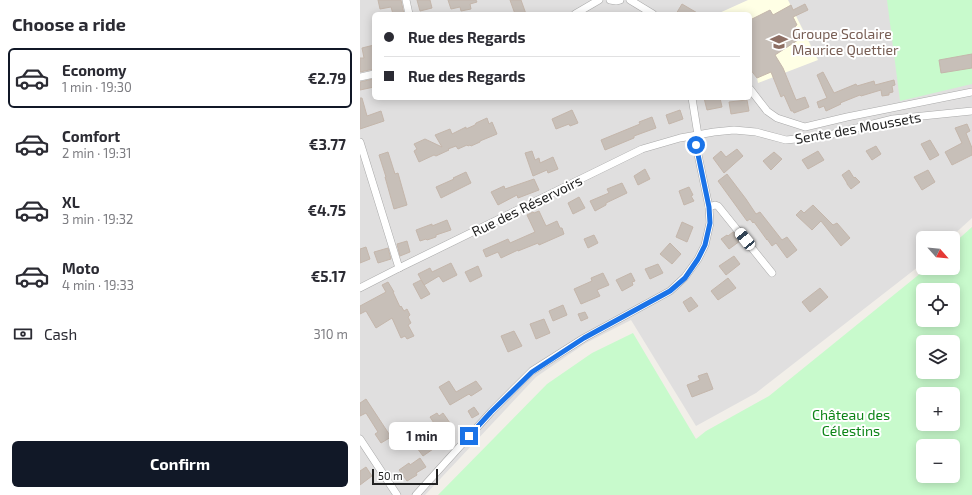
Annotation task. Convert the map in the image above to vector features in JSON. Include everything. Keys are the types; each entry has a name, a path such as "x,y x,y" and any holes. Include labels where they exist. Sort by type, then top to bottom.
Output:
{"street":[{"path":"406,0 408,12"},
{"path":"578,12 599,0"},
{"path":"610,0 620,0"},
{"path":"630,0 650,12"},
{"path":"360,77 372,74"},
{"path":"752,92 767,112 777,118 805,127 972,92"},
{"path":"416,495 491,412 532,372 584,338 670,291 685,278 698,259 705,245 710,223 709,207 696,145 698,135 692,100"},
{"name":"Sente des Moussets","path":"698,135 734,130 756,132 786,140 825,136 893,119 972,111"},
{"name":"Rue des Réservoirs","path":"360,288 642,149 680,138 698,135"},
{"path":"360,142 399,268"},
{"path":"709,207 715,205 718,206 772,272"},
{"path":"360,439 397,495"}],"shaded area":[{"path":"360,0 972,0 972,218 958,231 916,231 916,268 756,393 696,426 631,320 586,343 536,377 425,495 360,495"},
{"name":"Groupe Scolaire Maurice Quettier","path":"748,0 788,0 818,60 758,83 757,78 752,72 752,12 721,12"}],"green space":[{"path":"887,0 972,0 972,84 900,101"},
{"name":"Château des Célestins","path":"972,227 972,495 438,495 547,384 592,353 633,333 696,439 706,431 769,396 918,275 960,275 960,238"}],"building":[{"path":"378,0 401,0 404,12 392,12 391,7 380,9"},
{"path":"417,0 430,0 432,8 420,11"},
{"path":"448,0 476,0 477,2 470,4 471,9 461,11 460,7 451,9"},
{"path":"510,0 521,0 525,12 514,12"},
{"path":"682,4 696,12 677,12"},
{"path":"805,4 808,10 793,17 797,25 795,26 801,38 775,55 783,68 796,100 805,97 809,107 794,113 791,111 784,95 781,97 771,72 757,78 752,72 752,19 770,10 773,15 791,5 793,10"},
{"path":"372,46 372,69 360,72 360,58 364,58 362,48"},
{"path":"972,54 972,68 941,73 939,60"},
{"path":"823,72 834,93 856,84 857,86 874,81 875,85 894,80 895,85 892,86 893,92 889,93 889,95 882,96 881,90 861,96 860,95 840,103 841,104 826,111 824,106 819,108 817,102 827,98 817,75"},
{"path":"372,79 372,87 360,90 360,82"},
{"path":"360,98 362,98 367,116 381,111 384,121 360,129"},
{"path":"704,100 720,100 722,107 707,110"},
{"path":"747,100 749,111 731,114 729,102"},
{"path":"572,110 578,123 570,126 569,124 556,129 552,119"},
{"path":"680,110 683,119 669,124 666,115"},
{"path":"652,117 656,128 634,136 634,138 605,150 601,140 640,124 639,122"},
{"path":"487,118 489,124 492,122 497,134 471,146 467,145 458,149 456,146 436,156 434,155 419,162 414,151 417,149 414,144 425,139 442,147 435,135 450,129 452,134 466,127 466,129 475,125 476,123"},
{"path":"967,124 970,131 966,133 972,148 972,155 952,165 945,152 962,143 955,128"},
{"path":"930,140 939,155 930,160 921,144"},
{"path":"876,146 881,154 872,160 866,151"},
{"path":"737,149 743,156 724,173 713,158 721,151 726,157"},
{"path":"532,151 535,160 539,158 540,163 553,157 558,169 548,173 547,170 533,176 525,153"},
{"path":"818,151 824,160 808,169 802,160"},
{"path":"388,152 395,174 398,173 407,205 394,209 379,155"},
{"path":"774,152 782,159 771,170 763,161"},
{"path":"645,169 650,179 638,185 634,176"},
{"path":"849,170 854,178 855,177 860,182 851,189 842,175"},
{"path":"928,170 935,182 922,190 914,177"},
{"path":"466,172 471,183 441,198 436,187"},
{"path":"727,174 756,214 760,212 782,240 787,237 797,250 787,258 776,243 772,246 754,222 753,223 750,219 747,221 718,181"},
{"path":"534,179 539,190 518,198 517,195 498,205 491,192 504,186 505,189"},
{"path":"622,183 627,193 606,203 606,205 595,211 590,201 609,193 607,189"},
{"path":"689,187 694,201 684,205 679,191"},
{"path":"579,197 585,208 573,214 568,203"},
{"path":"813,205 833,225 837,223 850,238 841,246 821,221 812,230 796,215 801,210 804,213"},
{"path":"539,211 546,226 557,221 564,234 539,245 538,243 518,250 501,258 498,252 486,257 483,250 508,239 510,243 535,232 527,215"},
{"path":"447,220 451,230 436,235 436,237 420,241 416,230"},
{"path":"682,222 693,227 687,242 676,237"},
{"path":"733,232 740,241 729,249 721,239"},
{"path":"594,235 598,243 588,248 584,239"},
{"path":"407,241 410,252 400,256 397,244"},
{"path":"670,243 681,254 672,264 660,254"},
{"path":"366,247 370,259 360,263 360,249"},
{"path":"388,248 391,259 378,263 374,252"},
{"path":"734,256 740,264 726,275 719,266"},
{"path":"451,263 457,275 443,282 439,276 424,285 418,274 430,268 432,272"},
{"path":"658,264 663,273 650,279 645,269"},
{"path":"478,266 482,276 470,282 465,272"},
{"path":"603,273 609,285 597,290 600,296 581,304 574,289 592,281 591,278"},
{"path":"631,273 635,281 632,282 633,285 622,291 616,280"},
{"path":"728,278 736,288 718,300 711,291"},
{"path":"421,280 430,294 421,299 413,284"},
{"path":"388,282 400,307 401,306 404,311 407,309 410,315 408,317 411,323 408,325 414,336 407,339 405,336 401,338 392,318 376,328 366,311 360,314 360,306 386,292 382,285"},
{"path":"820,288 828,297 810,312 802,302"},
{"path":"691,297 698,306 689,312 683,302"},
{"path":"563,305 567,315 553,321 549,311"},
{"path":"585,312 588,318 581,321 578,314"},
{"path":"544,319 550,333 536,339 530,324"},
{"path":"514,331 522,346 508,352 501,336"},
{"path":"707,373 713,389 692,397 687,385 700,380 698,376"},
{"path":"449,381 456,392 476,381 482,389 471,396 469,394 450,405 439,387"},
{"path":"366,399 391,437 381,443 375,434 378,432 366,413 360,416 360,403"},
{"path":"474,407 479,414 472,418 468,411"},
{"path":"437,413 439,416 443,413 450,423 439,431 430,417"},
{"path":"430,439 436,447 423,456 417,448"},
{"path":"420,458 426,467 407,481 399,470"},
{"path":"366,467 372,476 360,485 360,471"}],"place":[{"name":"Groupe Scolaire Maurice Quettier","path":"779,42"}],"route":[{"path":"469,436 532,372 584,338 670,291 685,278 698,259 705,245 710,223 709,207 696,145"}]}
